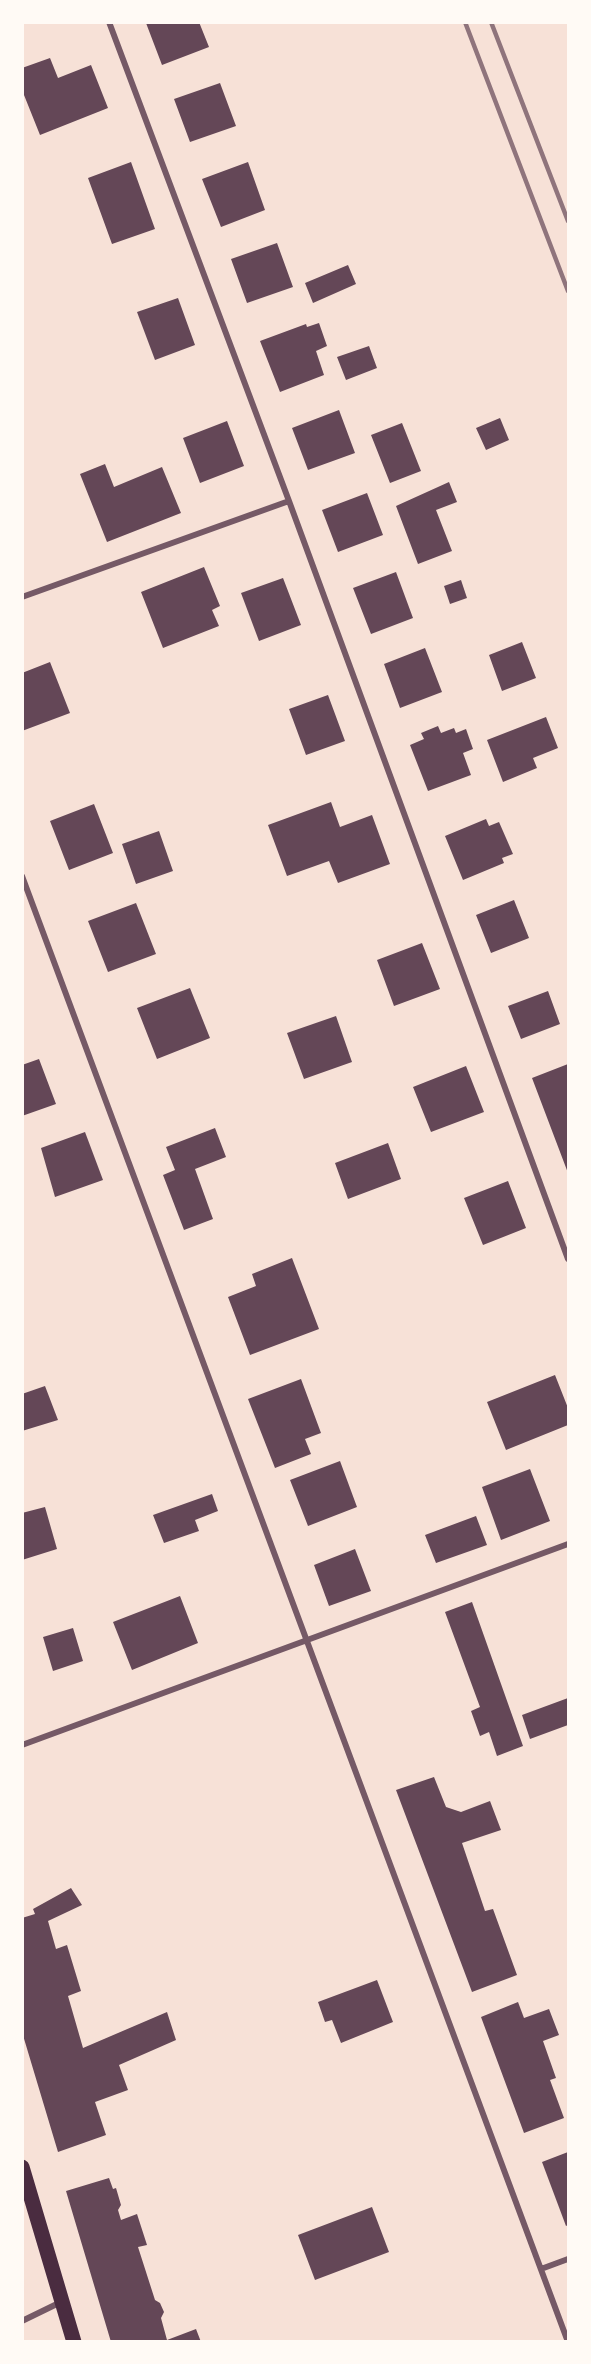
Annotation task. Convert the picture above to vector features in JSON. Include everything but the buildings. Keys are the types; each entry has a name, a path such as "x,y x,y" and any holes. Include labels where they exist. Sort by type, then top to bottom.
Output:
{"main road":[{"path":"22,2167 74,2342"}],"street":[{"path":"108,22 289,501 568,1259"},
{"path":"22,597 289,501"},
{"path":"22,876 568,2342"},
{"path":"22,1745 568,1544"},
{"path":"541,2269 568,2259"},
{"path":"22,2320 62,2302"}],"railway":[{"path":"465,22 568,291"},
{"path":"491,22 568,221"}]}
